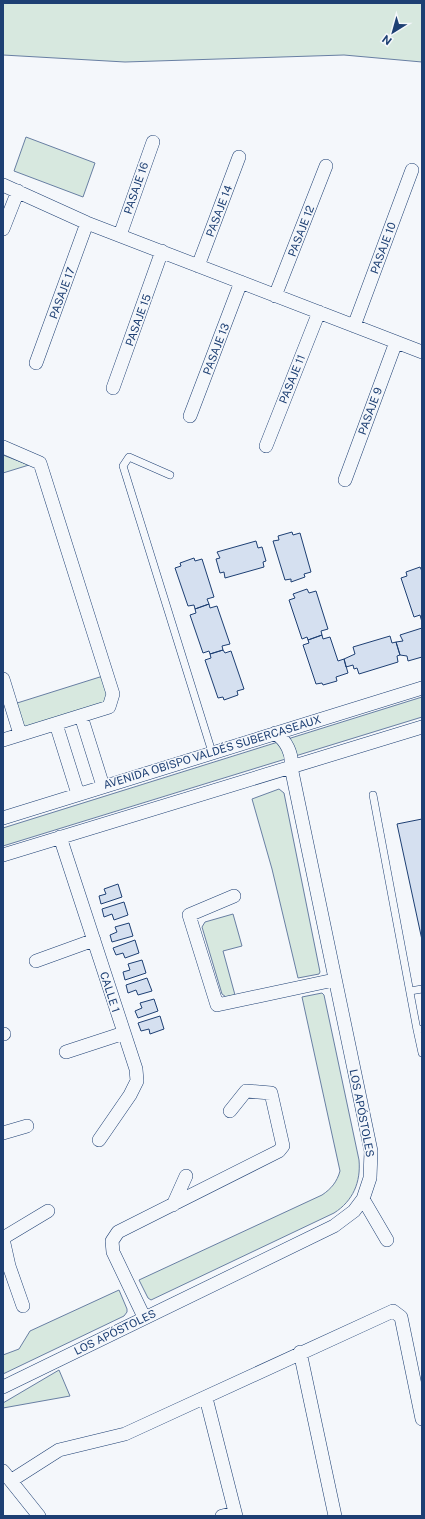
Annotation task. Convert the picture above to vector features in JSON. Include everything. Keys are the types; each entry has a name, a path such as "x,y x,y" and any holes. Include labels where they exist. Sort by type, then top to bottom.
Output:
{"street":[{"name":"PASAJE 16","path":"120,235 153,142"},
{"name":"PASAJE 14","path":"198,266 239,157"},
{"name":"PASAJE 12","path":"276,296 326,166"},
{"name":"PASAJE 10","path":"354,326 412,170"},
{"path":"3,185 120,235 422,352"},
{"path":"3,229 18,191"},
{"name":"PASAJE 17","path":"36,363 88,222"},
{"name":"PASAJE 15","path":"113,388 162,251"},
{"name":"PASAJE 13","path":"190,416 241,282"},
{"name":"PASAJE 11","path":"266,446 319,312"},
{"name":"PASAJE 9","path":"345,480 396,342"},
{"path":"3,448 40,463 113,694 109,706 3,740"},
{"path":"3,679 20,734"},
{"name":"AVENIDA OBISPO VALDÉS SUBERCASEAUX","path":"3,818 422,688"},
{"path":"80,716 103,786"},
{"path":"56,724 78,794"},
{"path":"3,855 422,727"},
{"name":"LOS APÓSTOLES","path":"3,1387 144,1317 334,1226 354,1211 363,1198 370,1178 371,1151 334,980 291,767 291,758 287,746 275,733"},
{"name":"CALLE 1","path":"60,837 136,1069 137,1081 99,1140"},
{"path":"234,896 189,915 216,1005 334,980"},
{"path":"36,961 94,940"},
{"path":"66,1052 124,1033"},
{"path":"144,1317 113,1252 112,1241 118,1232 279,1151 283,1146 271,1093 246,1091 230,1111"},
{"path":"3,1133 27,1126"},
{"path":"172,1205 186,1176"},
{"path":"363,1198 387,1240"},
{"path":"23,1306 6,1267 3,1239 48,1211"},
{"path":"39,1516 7,1476 59,1450 125,1434 206,1398 300,1352 393,1311 401,1317 422,1419"},
{"path":"300,1352 335,1516"},
{"path":"206,1398 236,1514 222,1516"}],"lane":[{"path":"170,475 129,457 123,466 212,752"},
{"path":"373,796 410,991 420,1029 422,1053"},
{"path":"410,991 422,989"}],"shaded area":[{"path":"3,3 422,3 422,62 344,55 125,62 3,55"},
{"path":"26,137 95,163 83,197 14,171"},
{"path":"3,455 29,465 3,473"},
{"path":"103,676 108,701 29,728 23,727 14,704"},
{"path":"422,697 422,717 3,846 3,828"},
{"path":"279,789 284,793 320,972 319,974 298,978 272,869 252,799"},
{"path":"233,914 242,946 223,951 235,995 226,997 222,994 202,927 205,922"},
{"path":"322,993 324,995 359,1160 359,1176 351,1197 334,1213 151,1300 148,1298 139,1280 322,1195 331,1188 339,1175 340,1171 302,997"},
{"path":"119,1290 127,1309 124,1316 3,1374 3,1355 19,1349 30,1331"},
{"path":"59,1370 70,1396 3,1408 3,1403"}],"building":[{"path":"292,532 293,535 300,533 311,572 304,574 305,577 291,582 291,579 285,580 273,541 279,540 278,536"},
{"path":"256,541 258,548 262,547 266,561 263,562 264,567 225,578 224,572 220,573 216,559 220,558 217,552"},
{"path":"194,558 195,561 202,559 214,597 207,599 209,604 195,609 194,605 188,606 175,568 181,566 180,563"},
{"path":"420,567 422,571 422,622 420,615 414,617 401,578 407,576 406,572"},
{"path":"307,589 309,593 316,591 328,629 321,631 322,635 308,640 307,637 302,639 289,600 295,598 293,594"},
{"path":"209,604 210,608 217,606 230,644 222,646 223,650 210,654 209,651 203,653 190,615 196,613 195,609"},
{"path":"422,628 422,657 408,661 407,656 400,655 396,642 403,641 400,635"},
{"path":"322,635 323,639 330,637 338,661 344,659 348,673 336,677 337,681 323,685 322,683 316,684 303,645 309,643 308,640"},
{"path":"390,636 392,643 396,642 400,655 397,656 398,662 359,674 357,668 354,669 353,665 346,667 344,659 355,654 353,647"},
{"path":"223,650 225,653 231,651 244,689 237,691 238,695 224,700 223,697 218,698 205,660 211,658 210,654"},
{"path":"422,819 422,940 397,824"},
{"path":"118,884 122,897 101,904 99,896 106,894 104,889"},
{"path":"124,902 128,915 114,920 112,914 104,917 102,909"},
{"path":"129,923 133,936 112,942 110,935 117,932 115,927"},
{"path":"135,940 139,953 125,958 123,953 116,955 113,948"},
{"path":"142,960 146,973 125,980 123,972 130,970 128,964"},
{"path":"147,978 152,991 138,995 136,990 128,993 126,985"},
{"path":"154,999 158,1011 138,1018 135,1011 142,1008 140,1003"},
{"path":"160,1016 164,1029 150,1034 149,1029 141,1031 138,1023"}]}
